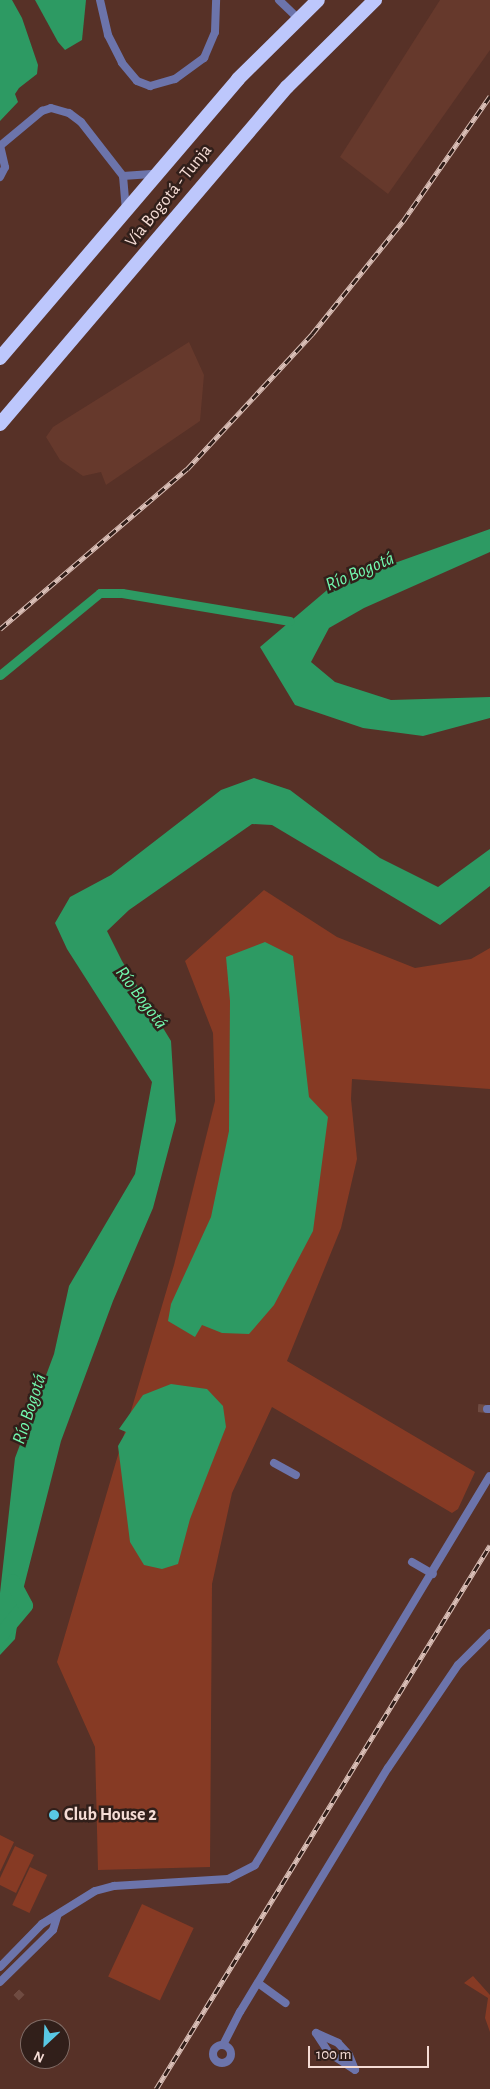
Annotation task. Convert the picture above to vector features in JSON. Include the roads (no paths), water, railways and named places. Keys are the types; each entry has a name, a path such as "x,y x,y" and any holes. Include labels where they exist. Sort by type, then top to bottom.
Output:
{"highway":[{"name":"Vía Bogotá - Tunja","path":"0,358 238,79 318,0"},
{"name":"Vía Bogotá - Tunja","path":"0,424 287,87 375,0"}],"street":[{"path":"100,0 108,35 122,63 137,81 150,86 175,79 204,58 214,32 216,0"},
{"path":"279,0 299,19"},
{"path":"0,177 5,167 0,146 42,111 61,109 80,122 124,176 126,210"},
{"path":"124,176 155,174"},
{"path":"274,1463 296,1475"},
{"path":"0,1966 42,1924 57,1917 79,1900 104,1888 228,1879 255,1865 433,1574 490,1476"},
{"path":"412,1562 433,1574"},
{"path":"223,2045 258,1983 388,1768 458,1665 490,1633"},
{"path":"0,1982 53,1930 57,1917"},
{"path":"258,1983 286,2003"},
{"path":"316,2033 338,2043 349,2055 355,2070 334,2058 316,2033"}],"water":[{"path":"0,0 12,0 22,18 38,65 37,74 19,88 15,94 18,102 0,121"},
{"path":"35,0 86,0 82,40 65,50 58,42"},
{"path":"490,529 490,552 364,608 329,628 311,662 335,682 391,700 490,697 490,718 423,736 363,728 295,705 260,647 333,585"},
{"path":"254,778 290,790 380,858 438,887 490,849 490,886 440,925 272,825 252,824 129,910 107,931 122,961 171,1041 176,1121 153,1208 113,1301 61,1441 22,1594 15,1639 0,1655 0,1593 15,1458 54,1354 69,1286 135,1174 152,1082 67,949 55,923 70,897 111,875 221,790"},
{"path":"265,942 293,956 309,1097 328,1117 313,1231 274,1305 249,1334 222,1333 202,1325 195,1337 168,1321 171,1304 211,1217 229,1131 230,1001 226,957"},
{"path":"171,1384 207,1389 223,1406 226,1427 190,1519 178,1564 162,1569 144,1565 130,1542 118,1446 126,1432 119,1429 143,1395"}],"waterway":[{"path":"0,675 100,593 122,593 290,621"},
{"name":"Río Bogotá","path":"0,1635 25,1605 12,1581"}],"tunnel":[{"path":"478,1408 487,1409"},
{"path":"16,1992 22,1998"}],"railway":[{"path":"0,629 187,469 312,334 403,221 490,96"},
{"path":"156,2089 490,1545"}],"place":[{"name":"Club House 2","path":"54,1815"}]}
